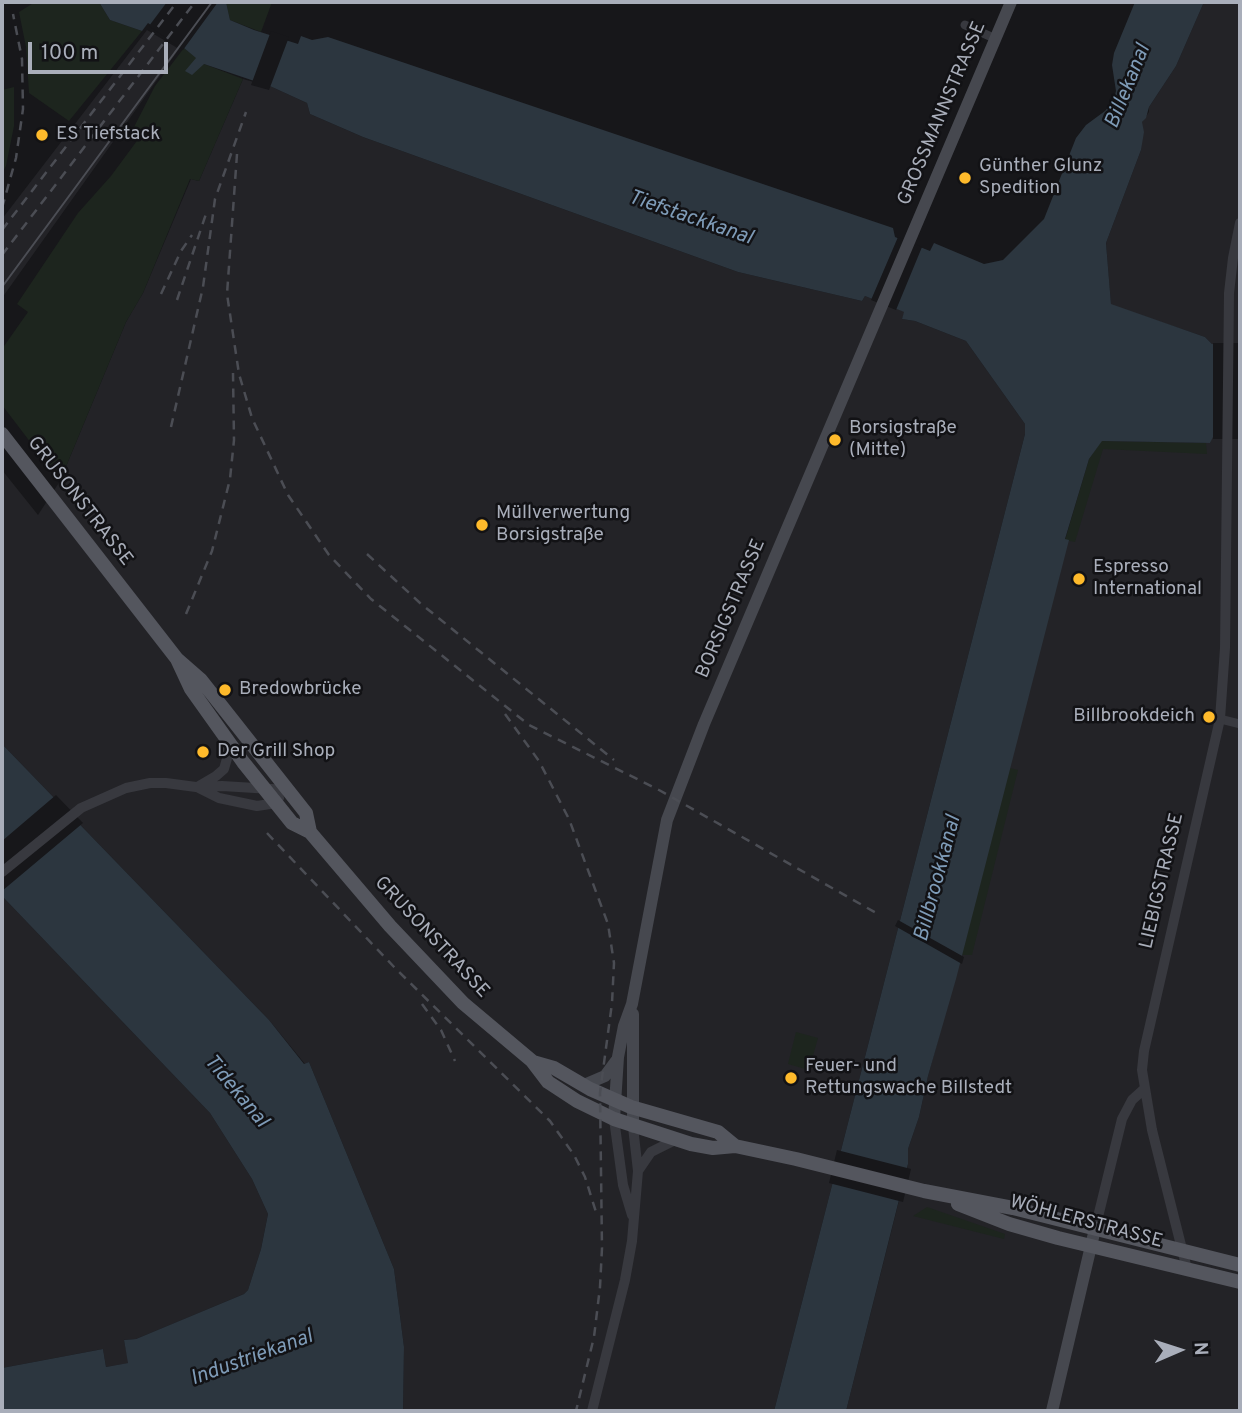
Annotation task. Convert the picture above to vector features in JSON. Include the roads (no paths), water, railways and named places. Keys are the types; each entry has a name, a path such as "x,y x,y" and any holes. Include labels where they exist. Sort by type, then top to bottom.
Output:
{"main road":[{"name":"GROSSMANNSTRASSE","path":"909,242 1011,2"},
{"name":"BORSIGSTRASSE","path":"614,1119 618,1057 624,1026 632,1004 667,820 704,724 909,242"},
{"name":"GRUSONSTRASSE","path":"2,434 177,659 201,680 306,813 310,832"},
{"name":"GRUSONSTRASSE","path":"177,659 191,689 226,740 292,823 310,832 381,917 435,975 463,1003 532,1061 548,1082 577,1101 614,1119"},
{"name":"BORSIGSTRASSE","path":"632,1004 633,1126"},
{"path":"584,1085 596,1082 607,1074 618,1057"},
{"name":"GRUSONSTRASSE","path":"532,1061 631,1107"},
{"name":"WÖHLERSTRASSE","path":"631,1107 718,1132 734,1146"},
{"name":"WÖHLERSTRASSE","path":"614,1119 675,1140 713,1148 734,1146 819,1164 924,1191 1013,1208 1240,1265"},
{"name":"WÖHLERSTRASSE","path":"924,1191 1009,1224 1240,1282"},
{"path":"1052,1411 1096,1229"}],"street":[{"path":"965,25 996,38"},
{"name":"LIEBIGSTRASSE","path":"1186,1269 1143,1090 1142,1070 1144,1051 1220,719 1224,654 1231,274 1240,223"},
{"path":"1220,719 1240,724"},
{"path":"196,787 224,769 228,755 226,740"},
{"path":"2,872 81,808 103,797 150,783 222,786 270,796 288,790"},
{"path":"196,787 219,798 251,806 266,806 270,796"},
{"path":"1096,1229 1122,1119 1132,1100 1143,1090"},
{"path":"614,1119 623,1185 633,1217"},
{"path":"593,1411 632,1241 633,1217 638,1198 633,1126"},
{"path":"638,1171 651,1152 675,1140"}],"water":[{"path":"99,2 226,2 230,20 254,30 298,44 301,36 312,40 328,37 893,228 895,237 930,251 934,243 984,264 1003,260 1044,219 1076,138 1086,125 1105,111 1114,100 1114,53 1135,2 1204,2 1176,66 1142,122 1144,132 1141,150 1106,243 1111,304 1205,337 1212,344 1240,345 1240,437 1213,437 1210,443 1102,441 1089,459 1065,539 1069,540 956,979 908,1149 908,1164 846,1411 774,1411 1025,434 1025,424 966,341 915,321 902,319 904,312 865,296 862,301 738,272 363,137 310,114 307,103 272,87 204,64 192,75 185,71 196,58 184,48 148,23 142,31 110,20"},
{"path":"2,744 269,1020 304,1064 309,1062 394,1269 404,1347 403,1411 2,1411 2,1368 103,1349 106,1367 128,1363 124,1340 136,1339 244,1294 248,1290 261,1249 268,1214 252,1179 210,1113 2,896"}],"tram line":[{"path":"2,287 212,2"}],"railway":[{"path":"2,230 177,2"},
{"path":"2,255 195,2"},
{"path":"2,208 16,158 23,109 22,59 13,14"},
{"path":"171,427 203,287 215,199 246,112"},
{"path":"237,154 227,294 239,374 252,418 288,495 329,555 371,599 529,725 659,790 878,914"},
{"path":"177,300 207,211"},
{"path":"161,294 181,251 192,235"},
{"path":"186,614 212,551 230,479 234,440 233,373"},
{"path":"367,554 420,603 614,760"},
{"path":"505,714 539,761 569,819 608,924 614,963 612,1003 600,1093 600,1287 594,1337 576,1411"},
{"path":"267,833 395,968 550,1121 574,1155 585,1177 596,1212"},
{"path":"422,1004 441,1030 455,1061"}],"place":[{"name":"ES Tiefstack","path":"42,135"},
{"name":"Günther Glunz Spedition","path":"965,178"},
{"name":"Borsigstraße (Mitte)","path":"835,440"},
{"name":"Müllverwertung Borsigstraße","path":"482,525"},
{"name":"Espresso International","path":"1079,579"},
{"name":"Bredowbrücke","path":"225,690"},
{"name":"Billbrookdeich","path":"1209,717"},
{"name":"Der Grill Shop","path":"203,752"},
{"name":"Feuer- und Rettungswache Billstedt","path":"791,1078"}],"water label":[{"name":"Billekanal","path":"1129,87"},
{"name":"Tiefstackkanal","path":"690,219"},
{"name":"Billbrookkanal","path":"939,879"},
{"name":"Tidekanal","path":"235,1092"},
{"name":"Industriekanal","path":"252,1359"}]}
